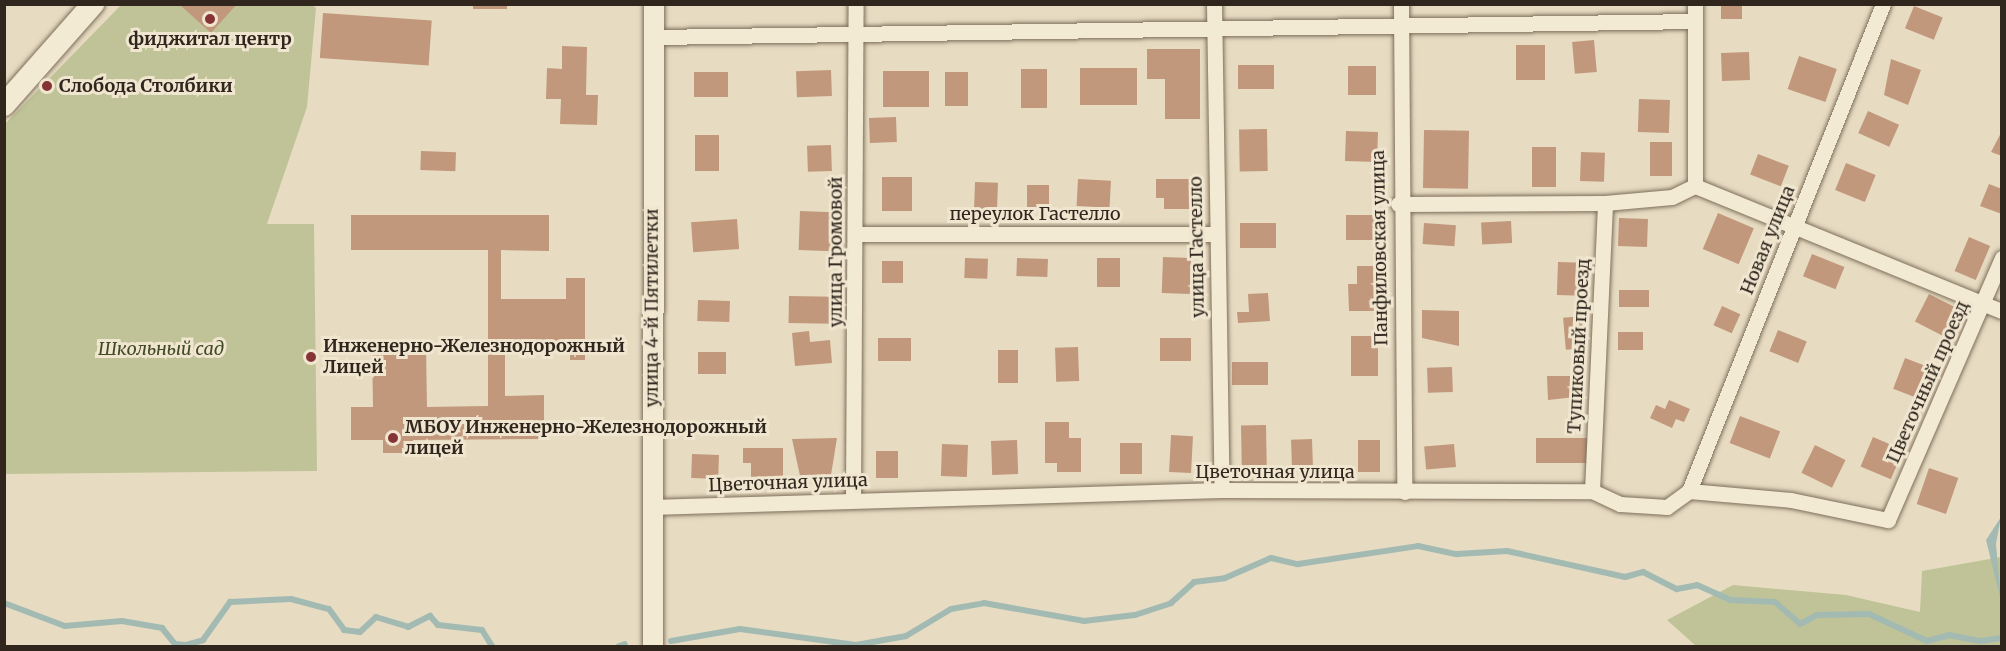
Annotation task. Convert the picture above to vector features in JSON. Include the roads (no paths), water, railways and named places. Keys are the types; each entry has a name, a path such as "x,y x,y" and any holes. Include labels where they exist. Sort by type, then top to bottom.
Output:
{"main road":[{"path":"4,105 93,4"}],"street":[{"name":"улица 4-й Пятилетки","path":"653,646 650,507 654,4"},
{"name":"улица Громовой","path":"853,500 856,4"},
{"name":"улица Гастелло","path":"1214,4 1215,234 1222,490"},
{"name":"Панфиловская улица","path":"1401,4 1398,204 1404,492"},
{"path":"1695,4 1695,186"},
{"name":"Новая улица","path":"1689,490 1883,4"},
{"path":"654,38 1215,31 1695,21"},
{"path":"1398,204 1605,203 1672,197 1695,186 2001,311"},
{"name":"Тупиковый проезд","path":"1592,490 1605,203"},
{"name":"переулок Гастелло","path":"856,234 1215,234"},
{"name":"Цветочный проезд","path":"1689,490 1791,500 1888,520 2001,258"},
{"name":"Цветочная улица","path":"650,507 1222,490 1404,492 1592,490 1620,504 1667,507 1689,490"}],"water":[{"path":"2001,517 1996,544 2001,601 1986,540"}],"waterway":[{"path":"671,641 740,629 856,645 906,636 951,609 984,603 1084,621 1135,615 1171,603 1194,582 1225,578 1271,558 1298,564 1418,546 1457,554 1507,551 1625,577 1643,572 1677,589 1697,585 1731,600 1775,602 1800,624 1817,615 1869,614 1927,641 1949,635 1980,641 2002,638"},
{"path":"4,603 65,626 122,621 162,628 175,644 186,645 203,640 230,602 291,599 329,609 344,630 360,632 376,617 408,627 430,616 438,625 482,630 492,646"},
{"path":"619,646 625,644"}],"place":[{"name":"фиджитал центр","path":"210,19"},
{"name":"Слобода Столбики","path":"47,86"},
{"name":"Инженерно-Железнодорожный Лицей","path":"311,357"},
{"name":"МБОУ Инженерно-Железнодорожный лицей","path":"393,438"}],"park label":[{"name":"Школьный сад","path":"161,349"}]}
